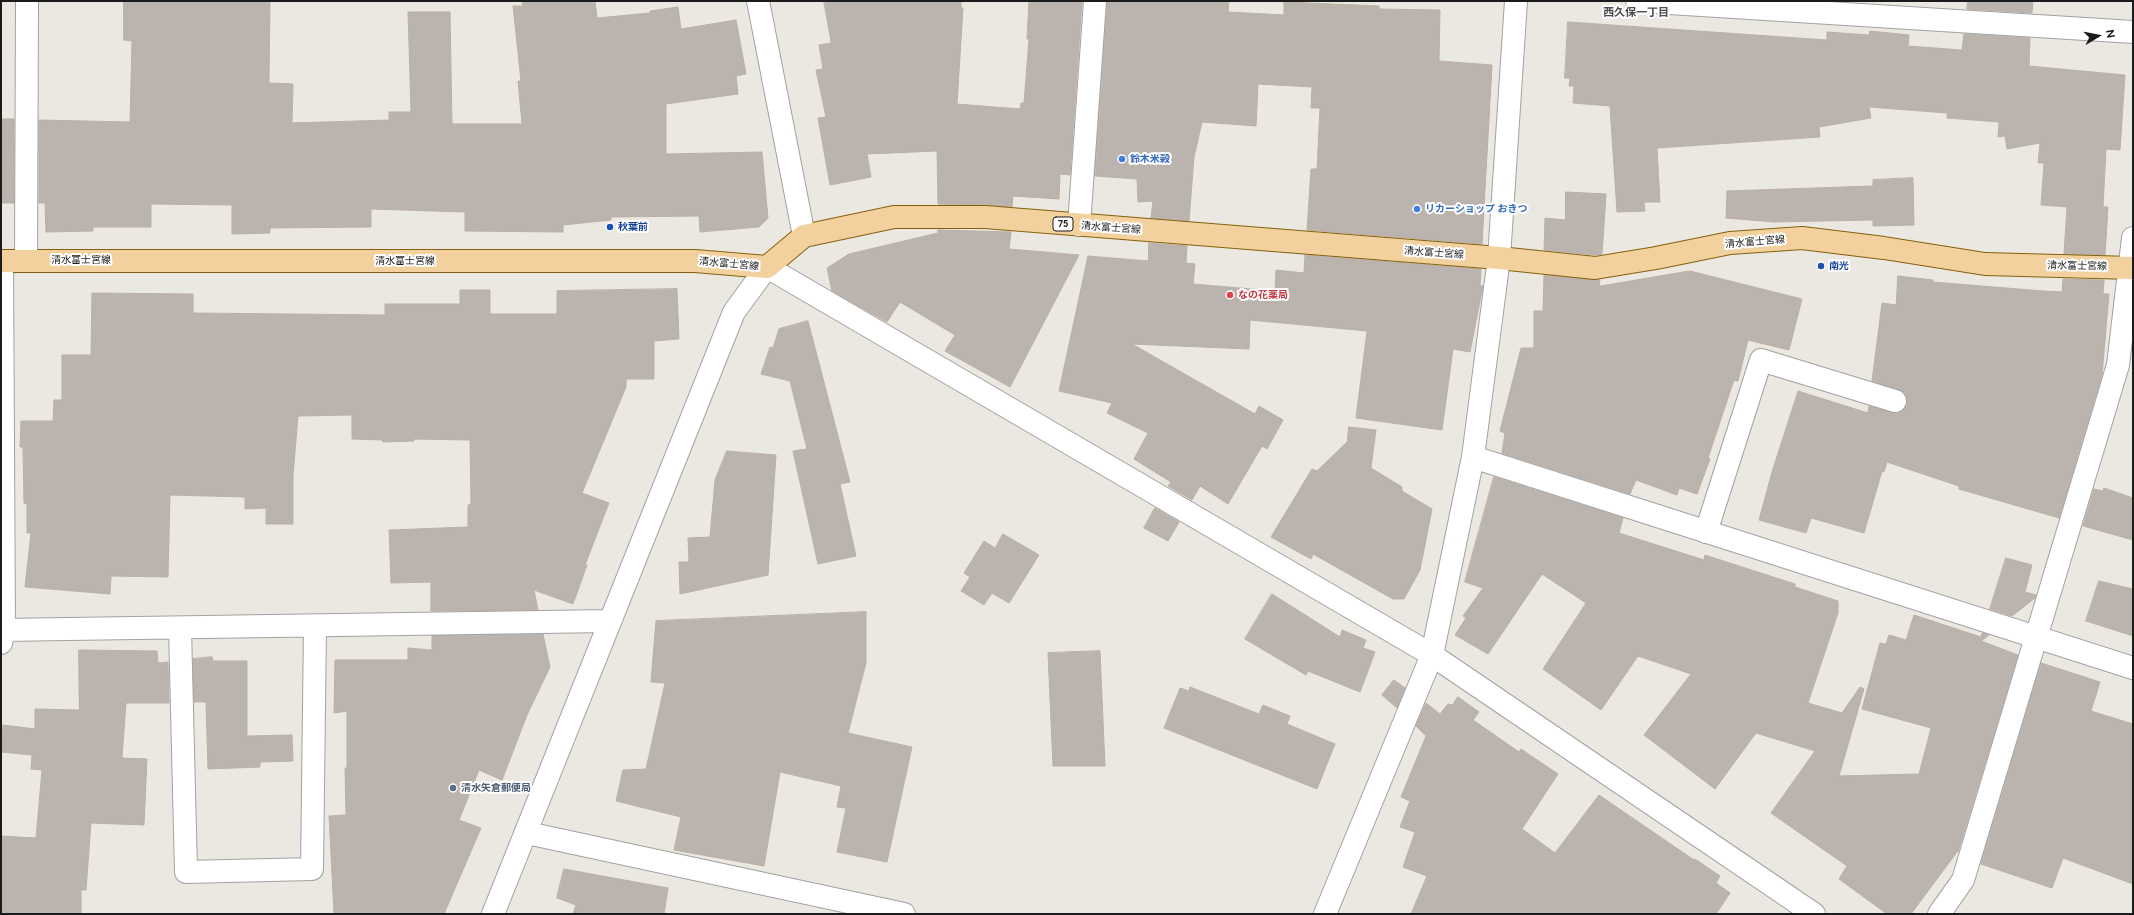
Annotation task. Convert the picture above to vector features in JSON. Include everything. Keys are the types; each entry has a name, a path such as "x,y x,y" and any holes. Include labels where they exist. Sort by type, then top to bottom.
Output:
{"main road":[{"name":"清水富士宮線","path":"1,260 687,261 767,267 804,236 894,217 985,217 1499,258 1595,268 1656,258 1730,242 1802,238 1884,248 1985,264 2132,268"}],"street":[{"path":"26,260 27,1"},
{"path":"758,1 804,236"},
{"path":"1079,225 1096,1"},
{"path":"1325,914 1432,655 1474,457 1499,258 1516,1"},
{"path":"1637,1 2133,32"},
{"path":"1939,914 1963,880 2118,365 2132,268 2133,238"},
{"path":"1,260 2,634 180,628 609,620"},
{"path":"494,914 527,833 609,620 734,312 767,267 1432,655 1814,914"},
{"path":"1706,532 1761,360 1895,402"},
{"path":"1474,457 2133,668"},
{"path":"180,628 186,872 312,869 315,626"},
{"path":"527,833 904,914"}],"building":[{"path":"124,1 270,1 269,83 293,84 292,123 389,120 389,112 411,112 408,12 450,12 452,124 522,124 518,81 521,81 513,6 523,6 522,1 595,1 597,18 650,13 650,11 678,7 681,29 736,20 746,74 736,76 738,94 666,104 666,154 762,152 768,218 759,227 700,232 699,216 611,217 611,220 563,225 563,232 465,231 465,212 371,209 371,227 270,228 270,233 232,234 232,205 151,204 151,227 93,227 93,231 46,232 45,203 39,203 39,120 130,122 132,41 124,40"},
{"path":"824,1 961,1 961,8 963,8 957,104 1020,109 1021,103 1024,103 1029,39 1027,39 1029,1 1082,1 1070,175 1060,174 1059,199 1013,196 1012,207 938,204 937,151 867,154 871,177 830,185 818,118 826,117 816,70 823,69 819,45 831,43"},
{"path":"1107,1 1229,1 1228,12 1284,15 1284,2 1379,6 1379,9 1440,10 1439,61 1492,65 1482,244 1307,230 1311,169 1317,169 1320,108 1311,108 1312,87 1258,84 1256,126 1202,122 1194,157 1189,221 1151,218 1153,201 1138,202 1137,179 1095,176"},
{"path":"1968,1 2033,1 2032,13 1967,9"},
{"path":"1568,22 1827,40 1827,32 1869,35 1870,31 1909,35 1908,46 1962,50 1964,34 2030,38 2029,66 2125,75 2120,150 2106,149 2103,207 2108,207 2105,255 2064,254 2067,207 2041,205 2044,163 2038,163 2040,143 2007,149 2005,136 1998,137 1999,122 1947,118 1947,113 1869,107 1871,118 1819,127 1820,137 1657,148 1660,202 1644,202 1645,211 1617,212 1610,106 1573,103 1574,86 1569,86 1570,78 1565,78"},
{"path":"1,119 14,119 14,203 1,203"},
{"path":"1913,178 1914,225 1873,226 1873,220 1774,222 1726,218 1727,191 1873,186 1873,180"},
{"path":"1566,192 1606,194 1602,254 1595,255 1544,250 1545,218 1565,220"},
{"path":"938,230 1011,232 1009,249 1079,255 1010,387 945,351 955,335 900,302 887,322 832,291 827,268 849,254 938,233"},
{"path":"1149,243 1187,246 1186,263 1195,264 1193,284 1275,291 1276,270 1304,273 1305,255 1481,269 1480,286 1483,286 1470,352 1453,349 1442,430 1356,418 1367,331 1250,320 1249,349 1132,344 1255,414 1259,406 1283,420 1267,449 1262,446 1228,504 1200,486 1192,500 1168,486 1171,482 1134,459 1148,433 1107,413 1112,403 1059,391 1088,256 1148,261"},
{"path":"1690,271 1802,299 1789,350 1748,340 1738,381 1734,380 1708,458 1710,459 1697,494 1679,488 1677,495 1636,480 1630,494 1502,453 1505,433 1500,431 1521,348 1534,348 1534,311 1543,311 1544,275 1600,280 1599,286"},
{"path":"1898,276 1933,280 1933,282 2062,292 2063,279 2104,280 2103,294 2109,294 2102,375 2059,518 1959,489 1959,486 1887,462 1884,472 1882,471 1864,533 1811,518 1806,533 1759,520 1772,472 1798,391 1868,413 1869,406 1897,413 1903,410 1907,405 1907,399 1904,392 1872,381 1882,303 1896,305"},
{"path":"677,289 679,339 654,341 654,379 626,379 626,387 582,493 609,503 585,565 587,565 573,604 534,590 538,610 431,611 431,582 391,583 389,530 468,527 468,505 471,504 470,440 414,439 414,441 383,442 382,440 352,439 352,415 298,416 293,475 293,524 266,524 266,508 245,509 245,497 170,495 168,577 111,576 110,594 25,587 31,533 27,533 27,504 24,503 23,447 20,447 21,421 53,421 54,400 62,400 62,355 91,355 92,293 193,294 193,313 385,315 385,304 460,304 460,290 490,290 490,314 557,314 557,291"},
{"path":"808,321 850,482 840,484 856,556 818,564 793,451 807,449 790,381 761,374 770,347 773,348 779,329"},
{"path":"1349,427 1376,430 1371,468 1402,487 1402,491 1432,509 1420,570 1404,599 1393,599 1313,554 1311,559 1271,537 1312,469 1317,471 1347,442"},
{"path":"727,451 776,455 768,575 680,594 679,562 689,562 688,538 710,537 715,480"},
{"path":"1494,477 1623,518 1619,533 1704,560 1705,555 1795,584 1795,587 1838,601 1838,613 1808,703 1842,713 1860,687 1864,689 1839,776 1919,774 1931,728 1862,709 1880,643 1886,644 1889,635 1906,640 1914,615 1981,637 1982,633 1989,635 1981,641 2018,655 1958,852 1911,914 1887,914 1839,879 1847,866 1771,813 1815,751 1756,733 1715,789 1644,735 1691,674 1638,656 1601,710 1543,669 1586,603 1542,574 1488,654 1455,635 1466,618 1463,616 1483,588 1465,582"},
{"path":"2104,488 2133,498 2133,540 2083,526 2094,489 2103,491"},
{"path":"1155,508 1179,522 1168,541 1144,528"},
{"path":"1003,534 1039,555 1009,603 992,593 984,605 961,591 970,577 964,573 984,541 995,548"},
{"path":"2006,558 2032,565 2025,592 2036,595 2035,598 2012,616 1990,609"},
{"path":"2099,581 2133,589 2133,636 2086,621"},
{"path":"1272,594 1340,637 1342,630 1366,640 1363,648 1375,652 1360,692 1308,671 1306,675 1245,639"},
{"path":"866,612 866,663 848,733 912,747 887,862 837,852 846,808 837,807 841,786 780,772 764,866 674,850 681,817 616,801 623,770 646,769 665,683 651,682 656,621"},
{"path":"543,634 550,667 527,715 502,780 479,770 459,820 481,828 444,914 334,914 329,816 346,815 345,768 347,768 347,711 334,713 335,660 408,660 408,648 432,650 432,636"},
{"path":"79,650 157,651 158,663 168,662 169,703 126,703 122,758 147,759 144,825 91,823 86,890 81,890 81,914 1,914 1,836 36,838 42,770 31,769 32,755 1,752 3,725 35,729 35,709 79,710"},
{"path":"1100,651 1105,766 1053,766 1048,653"},
{"path":"212,657 213,661 247,661 247,736 292,735 293,761 260,762 260,767 208,769 206,702 194,702 193,659"},
{"path":"2041,663 2100,682 2091,711 2133,724 2133,884 2063,858 2052,888 1981,864"},
{"path":"1394,680 1405,688 1397,708 1382,695"},
{"path":"1190,687 1259,714 1263,705 1290,716 1287,724 1335,744 1317,789 1164,728 1180,688 1189,691"},
{"path":"1458,697 1479,712 1473,720 1519,752 1521,749 1558,774 1522,829 1555,853 1599,795 1720,876 1716,883 1730,893 1716,914 1411,914 1427,876 1403,867 1415,832 1400,827 1410,801 1401,797 1426,736 1416,726 1426,703 1440,714 1448,704 1452,705"},
{"path":"564,869 668,888 664,914 573,914 576,905 557,898"}],"place":[{"name":"鈴木米穀","path":"1122,159"},
{"name":"リカーショップ おきつ","path":"1417,209"},
{"name":"秋葉前","path":"610,227"},
{"name":"南光","path":"1821,266"},
{"name":"なの花薬局","path":"1230,295"},
{"name":"清水矢倉郵便局","path":"453,788"}],"district":[{"name":"西久保一丁目","path":"1636,13"}]}
